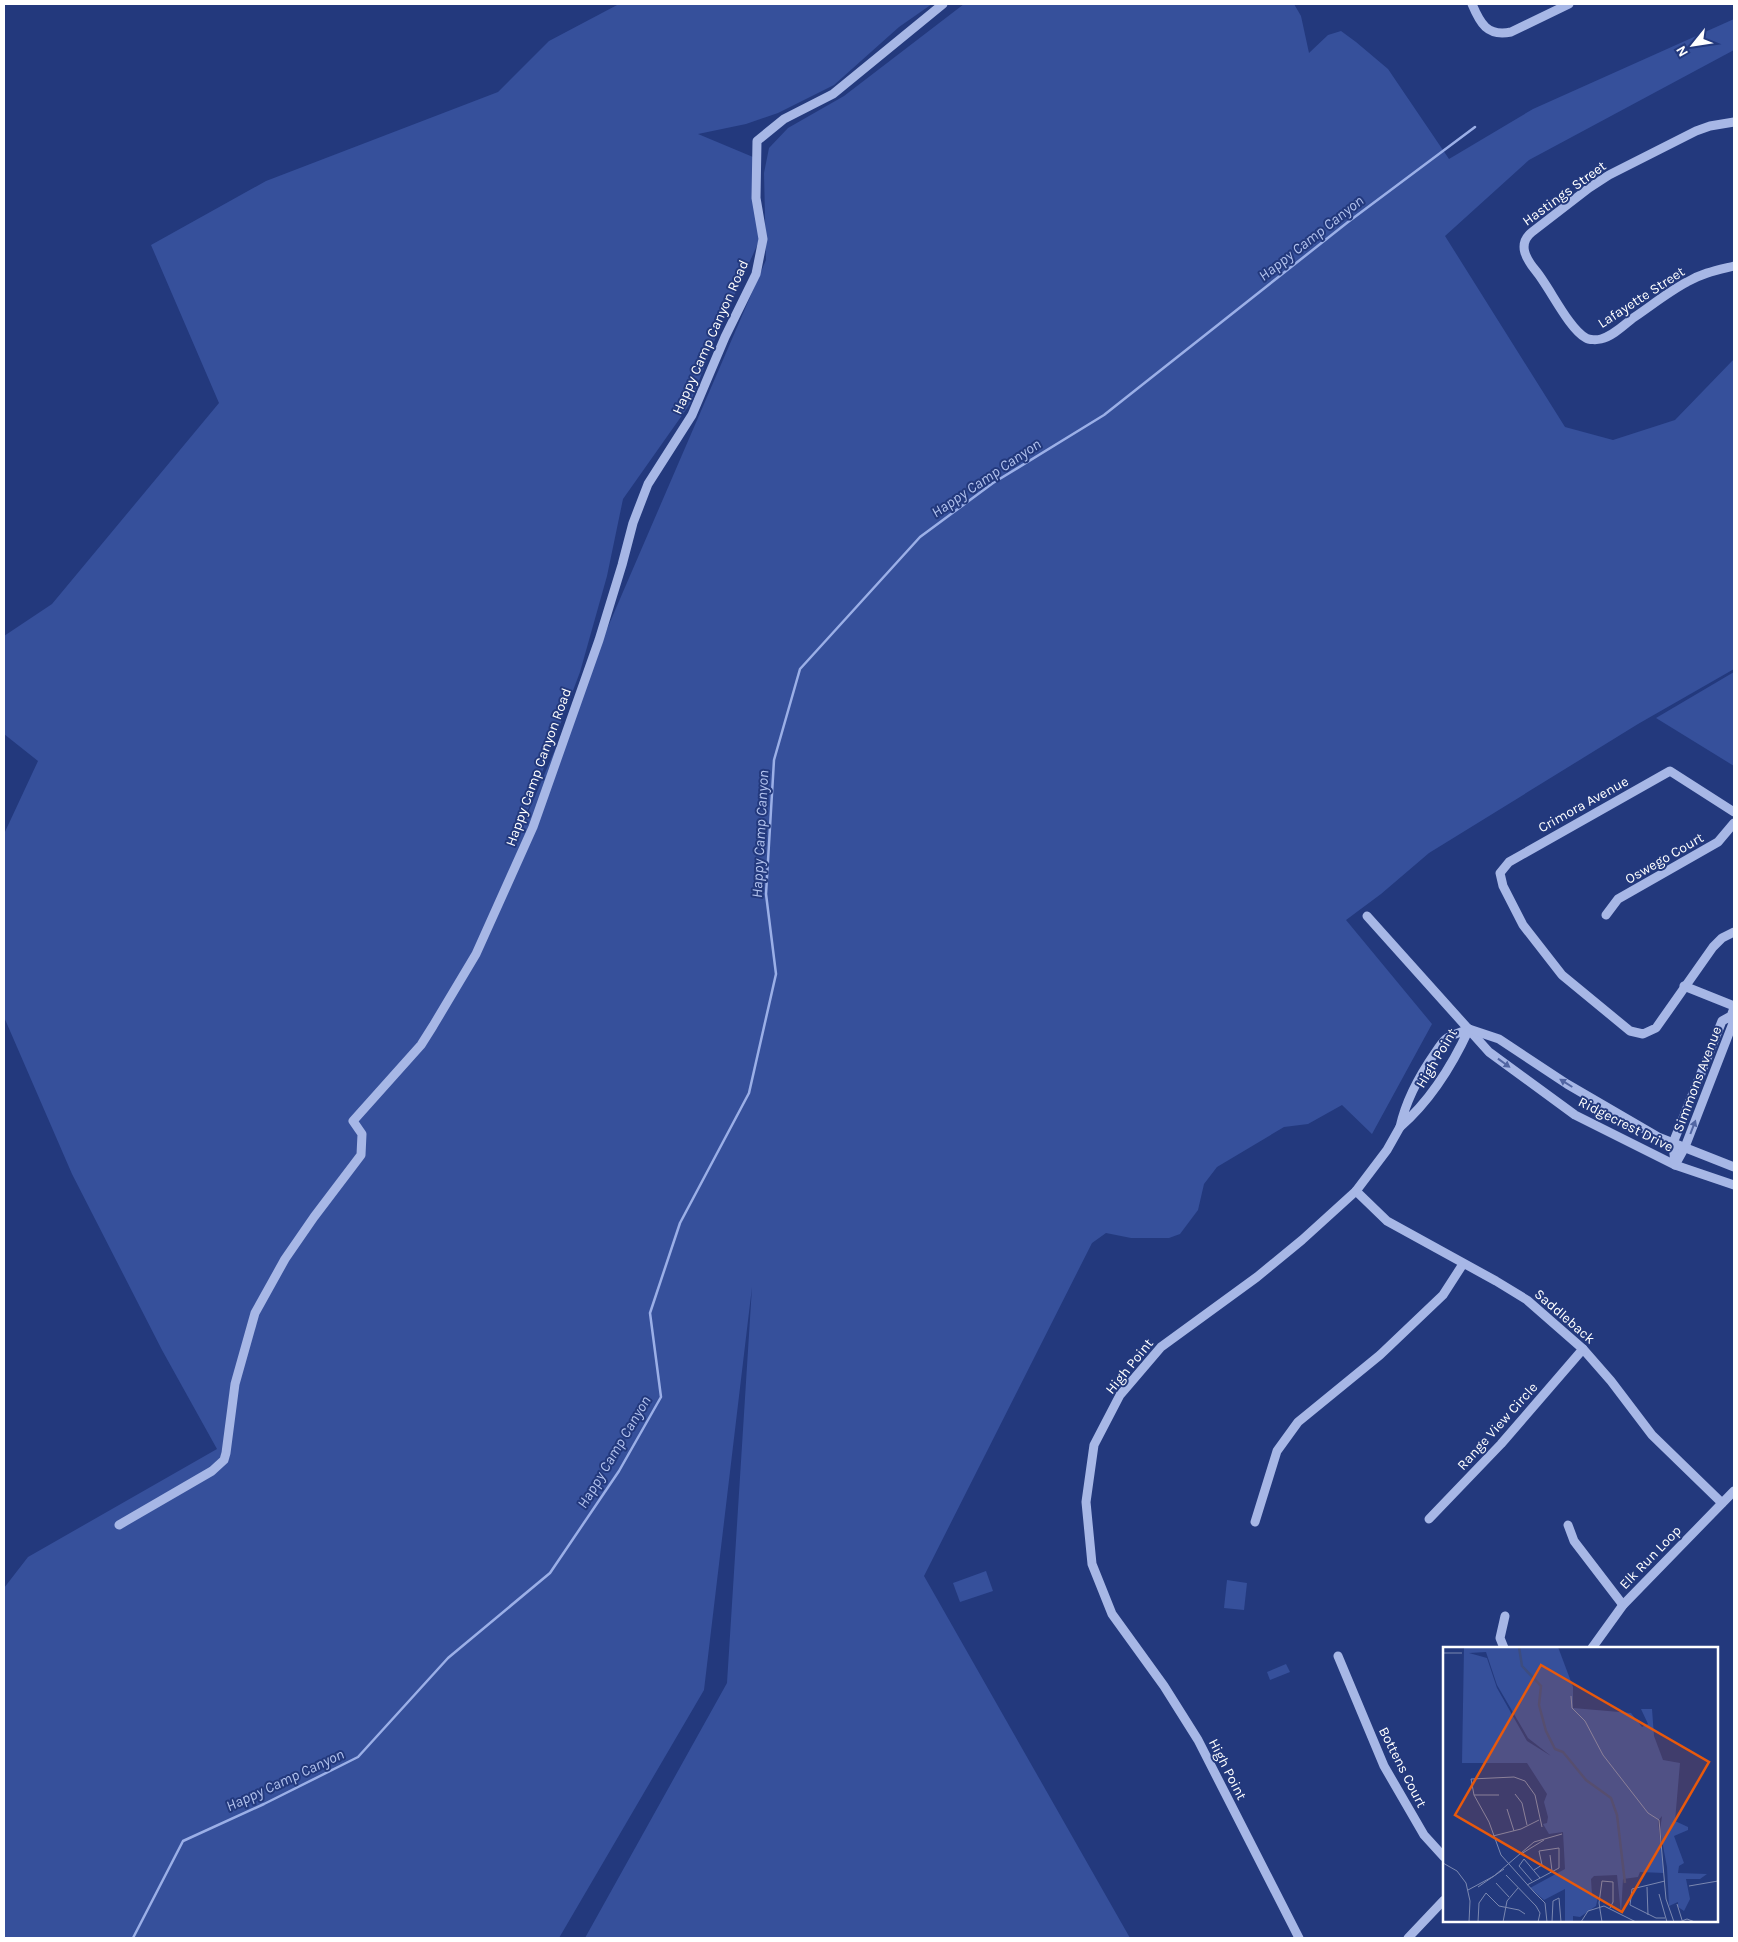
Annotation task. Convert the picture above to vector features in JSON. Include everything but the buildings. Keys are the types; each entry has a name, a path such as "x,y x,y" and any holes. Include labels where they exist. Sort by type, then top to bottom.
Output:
{"street":[{"name":"Happy Camp Canyon Road","path":"119,1525 212,1470 224,1460 228,1444 235,1384 255,1313 268,1286 314,1216 361,1155 362,1134 353,1121 420,1044 476,954 533,827 555,768 599,640 633,523 648,484 692,414 725,337 756,274 763,238 756,198 757,141 784,119 833,94 943,4"},
{"path":"1472,4 1482,23 1490,31 1501,34 1511,32 1568,4"},
{"name":"Hastings Street","path":"1553,295 1525,256 1523,245 1527,236 1589,188 1628,164 1696,131 1710,126 1734,122"},
{"name":"Lafayette Street","path":"1553,295 1576,330 1588,339 1601,339 1618,330 1674,289 1690,280 1708,272 1734,266"},
{"name":"Crimora Avenue","path":"1684,986 1659,1024 1643,1034 1630,1031 1562,975 1523,925 1503,886 1500,873 1509,862 1670,771 1734,812"},
{"name":"Oswego Court","path":"1606,915 1618,899 1718,842 1734,823"},
{"name":"Ridgecrest Drive","path":"1368,916 1489,1052 1575,1115 1675,1164 1734,1186"},
{"path":"1733,1010 1684,986 1713,947 1722,938 1734,932"},
{"name":"Simmons Avenue","path":"1675,1164 1673,1143 1722,1020 1733,1010"},
{"name":"Simmons Avenue","path":"1675,1164 1685,1147 1733,1023 1733,1010"},
{"name":"Ridgecrest Drive","path":"1469,1029 1499,1039 1567,1084 1658,1137 1734,1167"},
{"name":"High Point","path":"1400,1127 1414,1084 1446,1039 1469,1029"},
{"name":"High Point","path":"1299,1938 1198,1740 1164,1686 1112,1614 1092,1564 1086,1502 1094,1445 1120,1396 1161,1347 1256,1277 1302,1240 1356,1191 1387,1150 1400,1127 1438,1086 1447,1068 1457,1055 1469,1029"},
{"name":"High Point","path":"1412,1094 1422,1102 1425,1101"},
{"name":"Saddleback","path":"1356,1191 1387,1221 1496,1281 1526,1300 1583,1349 1611,1381 1652,1435 1722,1503"},
{"path":"1255,1522 1277,1451 1298,1422 1380,1355 1443,1295 1463,1264"},
{"name":"Range View Circle","path":"1429,1519 1501,1444 1583,1349"},
{"name":"Elk Run Loop","path":"1593,1647 1623,1605 1734,1491"},
{"path":"1568,1525 1574,1540 1623,1605"},
{"path":"1504,1647 1500,1638 1505,1616"},
{"name":"Bottens Court","path":"1338,1656 1384,1766 1424,1835 1443,1856"},
{"path":"1408,1938 1443,1901"}],"shaded area":[{"path":"619,4 932,4 899,27 834,85 778,113 746,124 698,134 753,157 760,239 719,329 690,404 623,499 607,576 580,672 520,831 766,260 764,173 769,148 788,128 844,96 964,4 1294,4 1301,16 1309,53 1328,35 1341,31 1356,42 1388,69 1449,159 1533,109 1734,19 1734,50 1529,160 1445,236 1565,427 1613,440 1675,420 1734,359 1734,669 1638,724 1429,853 1381,894 1346,920 1432,1024 1372,1134 1342,1105 1308,1124 1284,1127 1217,1167 1204,1184 1198,1210 1180,1234 1169,1238 1131,1238 1106,1233 1092,1243 924,1576 1130,1938 585,1938 727,1683 752,1287 704,1690 559,1938 4,1938 4,1588 28,1557 217,1449 162,1350 72,1174 4,1017 4,834 38,761 4,734 4,636 52,604 219,403 151,245 266,181 498,92 549,41"},
{"path":"1734,672 1734,766 1656,718"},
{"path":"986,1571 993,1591 960,1602 953,1583"},
{"path":"1227,1580 1247,1583 1244,1610 1224,1608"},
{"path":"1286,1664 1290,1672 1270,1680 1267,1672"}],"waterway":[{"name":"Happy Camp Canyon","path":"133,1938 183,1841 264,1804 358,1757 448,1658 550,1573 619,1471 661,1397 650,1313 680,1223 749,1093 776,974 766,894 774,760 800,669 920,537 993,483 1104,415 1348,222 1475,127"}]}
